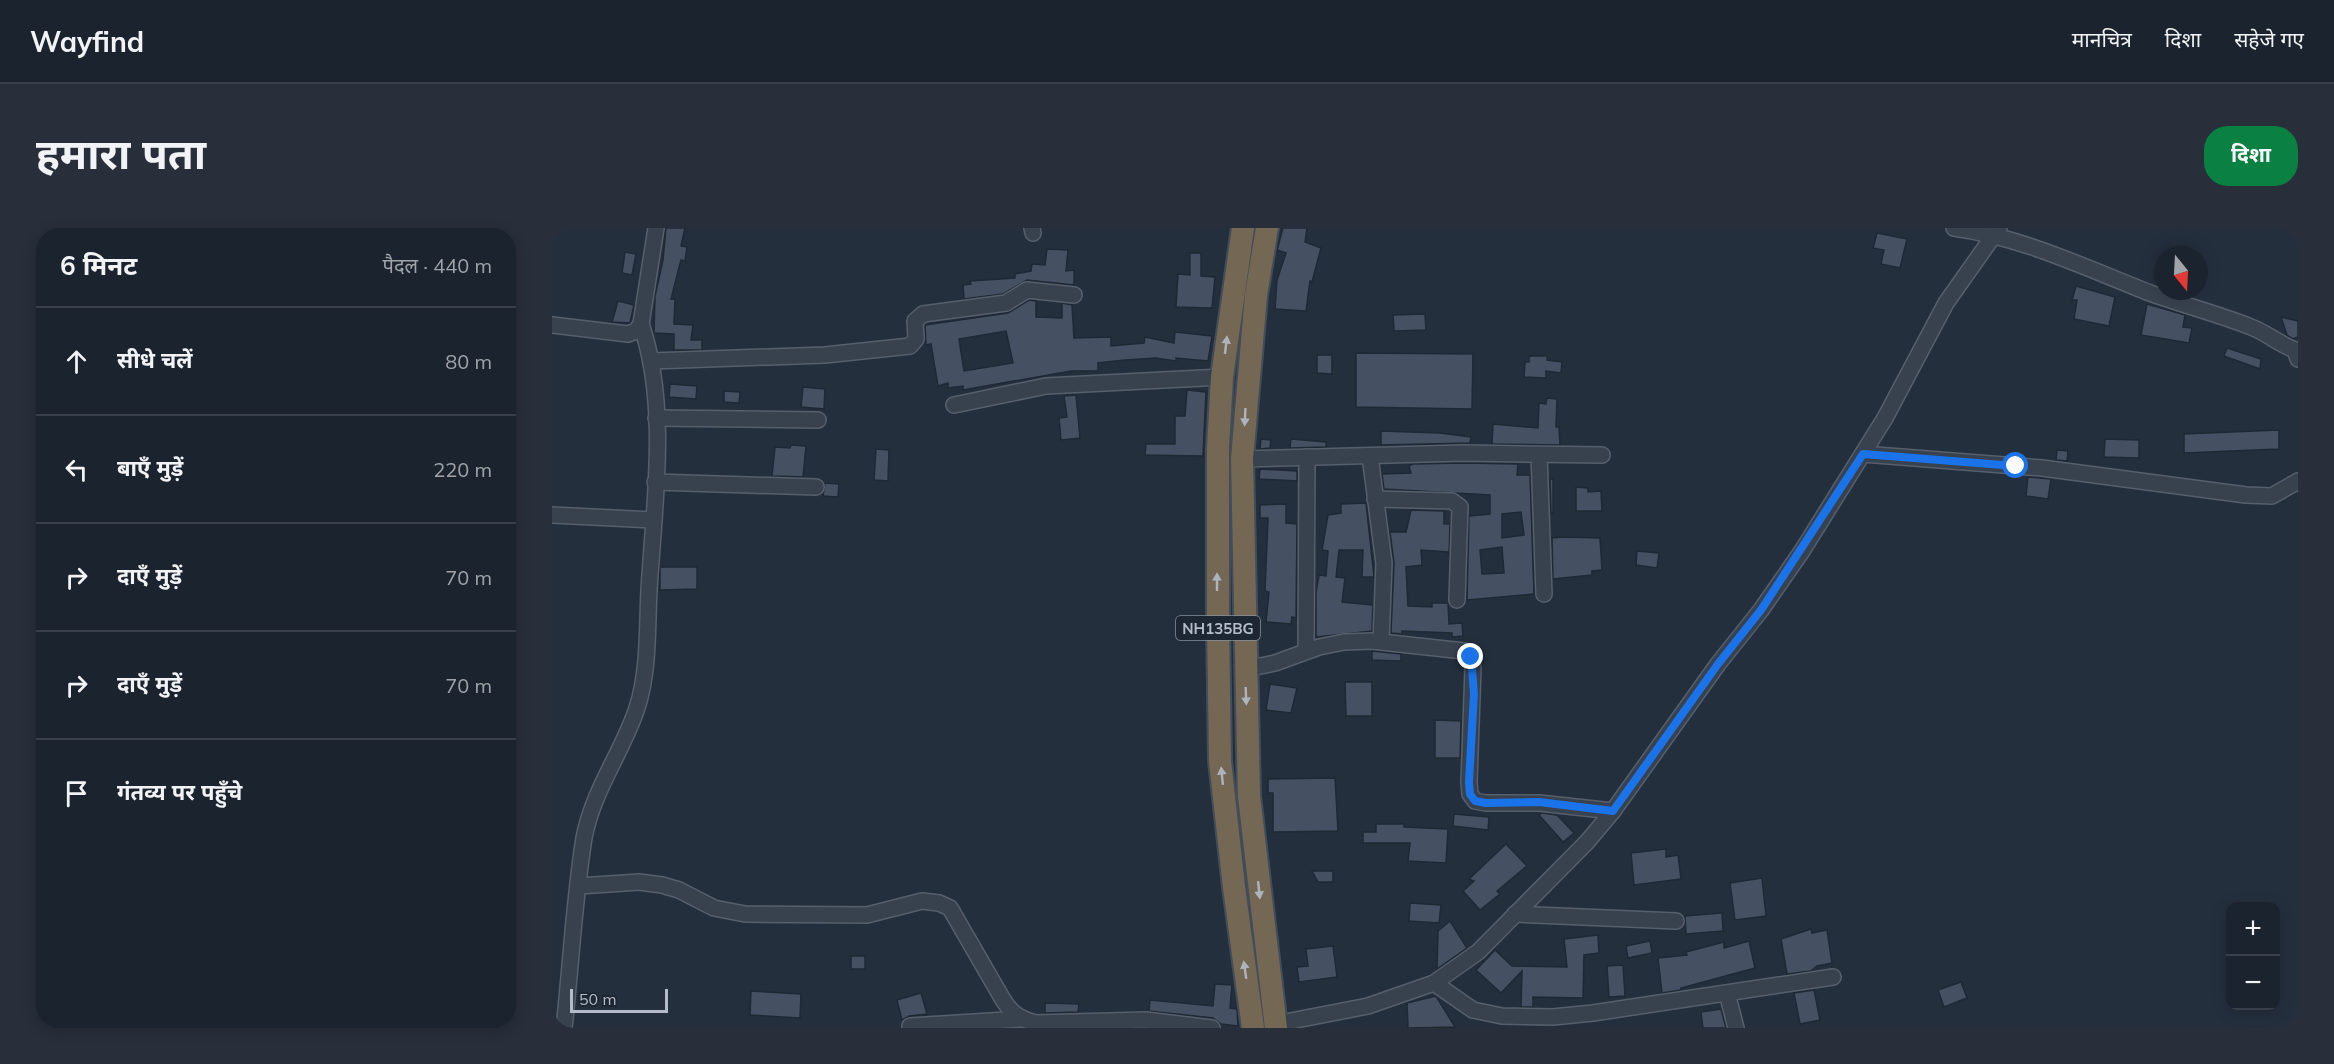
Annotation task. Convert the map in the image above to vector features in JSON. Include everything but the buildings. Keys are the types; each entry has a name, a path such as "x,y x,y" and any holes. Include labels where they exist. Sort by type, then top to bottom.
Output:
{"highway":[{"name":"NH135BG","path":"1243,228 1222,377 1217,504 1220,761 1253,1028"},
{"name":"NH135BG","path":"1268,228 1255,305 1242,459 1249,796 1275,1026"}],"street":[{"path":"564,1028 584,838 591,811 627,732 643,684 655,482 656,418 652,361 641,324 656,228"},
{"path":"1954,228 1996,230 2179,304 2251,327 2267,334 2276,343 2295,350 2298,358"},
{"path":"1275,1026 1368,1006 1434,983 1478,952 1587,842 1613,811 1692,698 1768,601 1885,418 1946,303 1996,230"},
{"path":"652,361 825,355 910,346 916,339 915,321 923,314 1006,303 1027,290 1074,295"},
{"path":"552,325 628,334 636,331 641,324"},
{"path":"954,405 1046,386 1222,377"},
{"path":"656,418 818,420"},
{"path":"1242,459 1471,453 1602,455"},
{"path":"1863,454 2042,468 2246,495 2272,496 2298,481"},
{"path":"1539,455 1544,594"},
{"path":"1370,456 1385,585 1381,642"},
{"path":"1306,651 1307,457"},
{"path":"655,482 816,487"},
{"path":"1375,499 1452,501 1460,507 1457,600"},
{"path":"552,516 653,520"},
{"path":"1246,669 1275,663 1306,651 1344,642 1381,642 1464,651 1471,657 1474,694 1469,782 1470,794 1475,801 1486,803 1539,802 1613,811"},
{"path":"579,886 639,882 662,885 679,890 714,908 745,914 867,915 922,901 939,903 950,908 1006,1005 1021,1019"},
{"path":"1515,914 1676,921"},
{"path":"1434,983 1473,1010 1531,1022 1833,977"},
{"path":"1727,993 1736,1028"},
{"path":"909,1026 1021,1019 1035,1023 1146,1020 1212,1028"}],"route":[{"path":"1471,657 1474,694 1469,782 1470,794 1475,801 1515,804 1539,802 1613,811 1660,742 1761,610 1802,551 1863,454 2016,466"}]}
